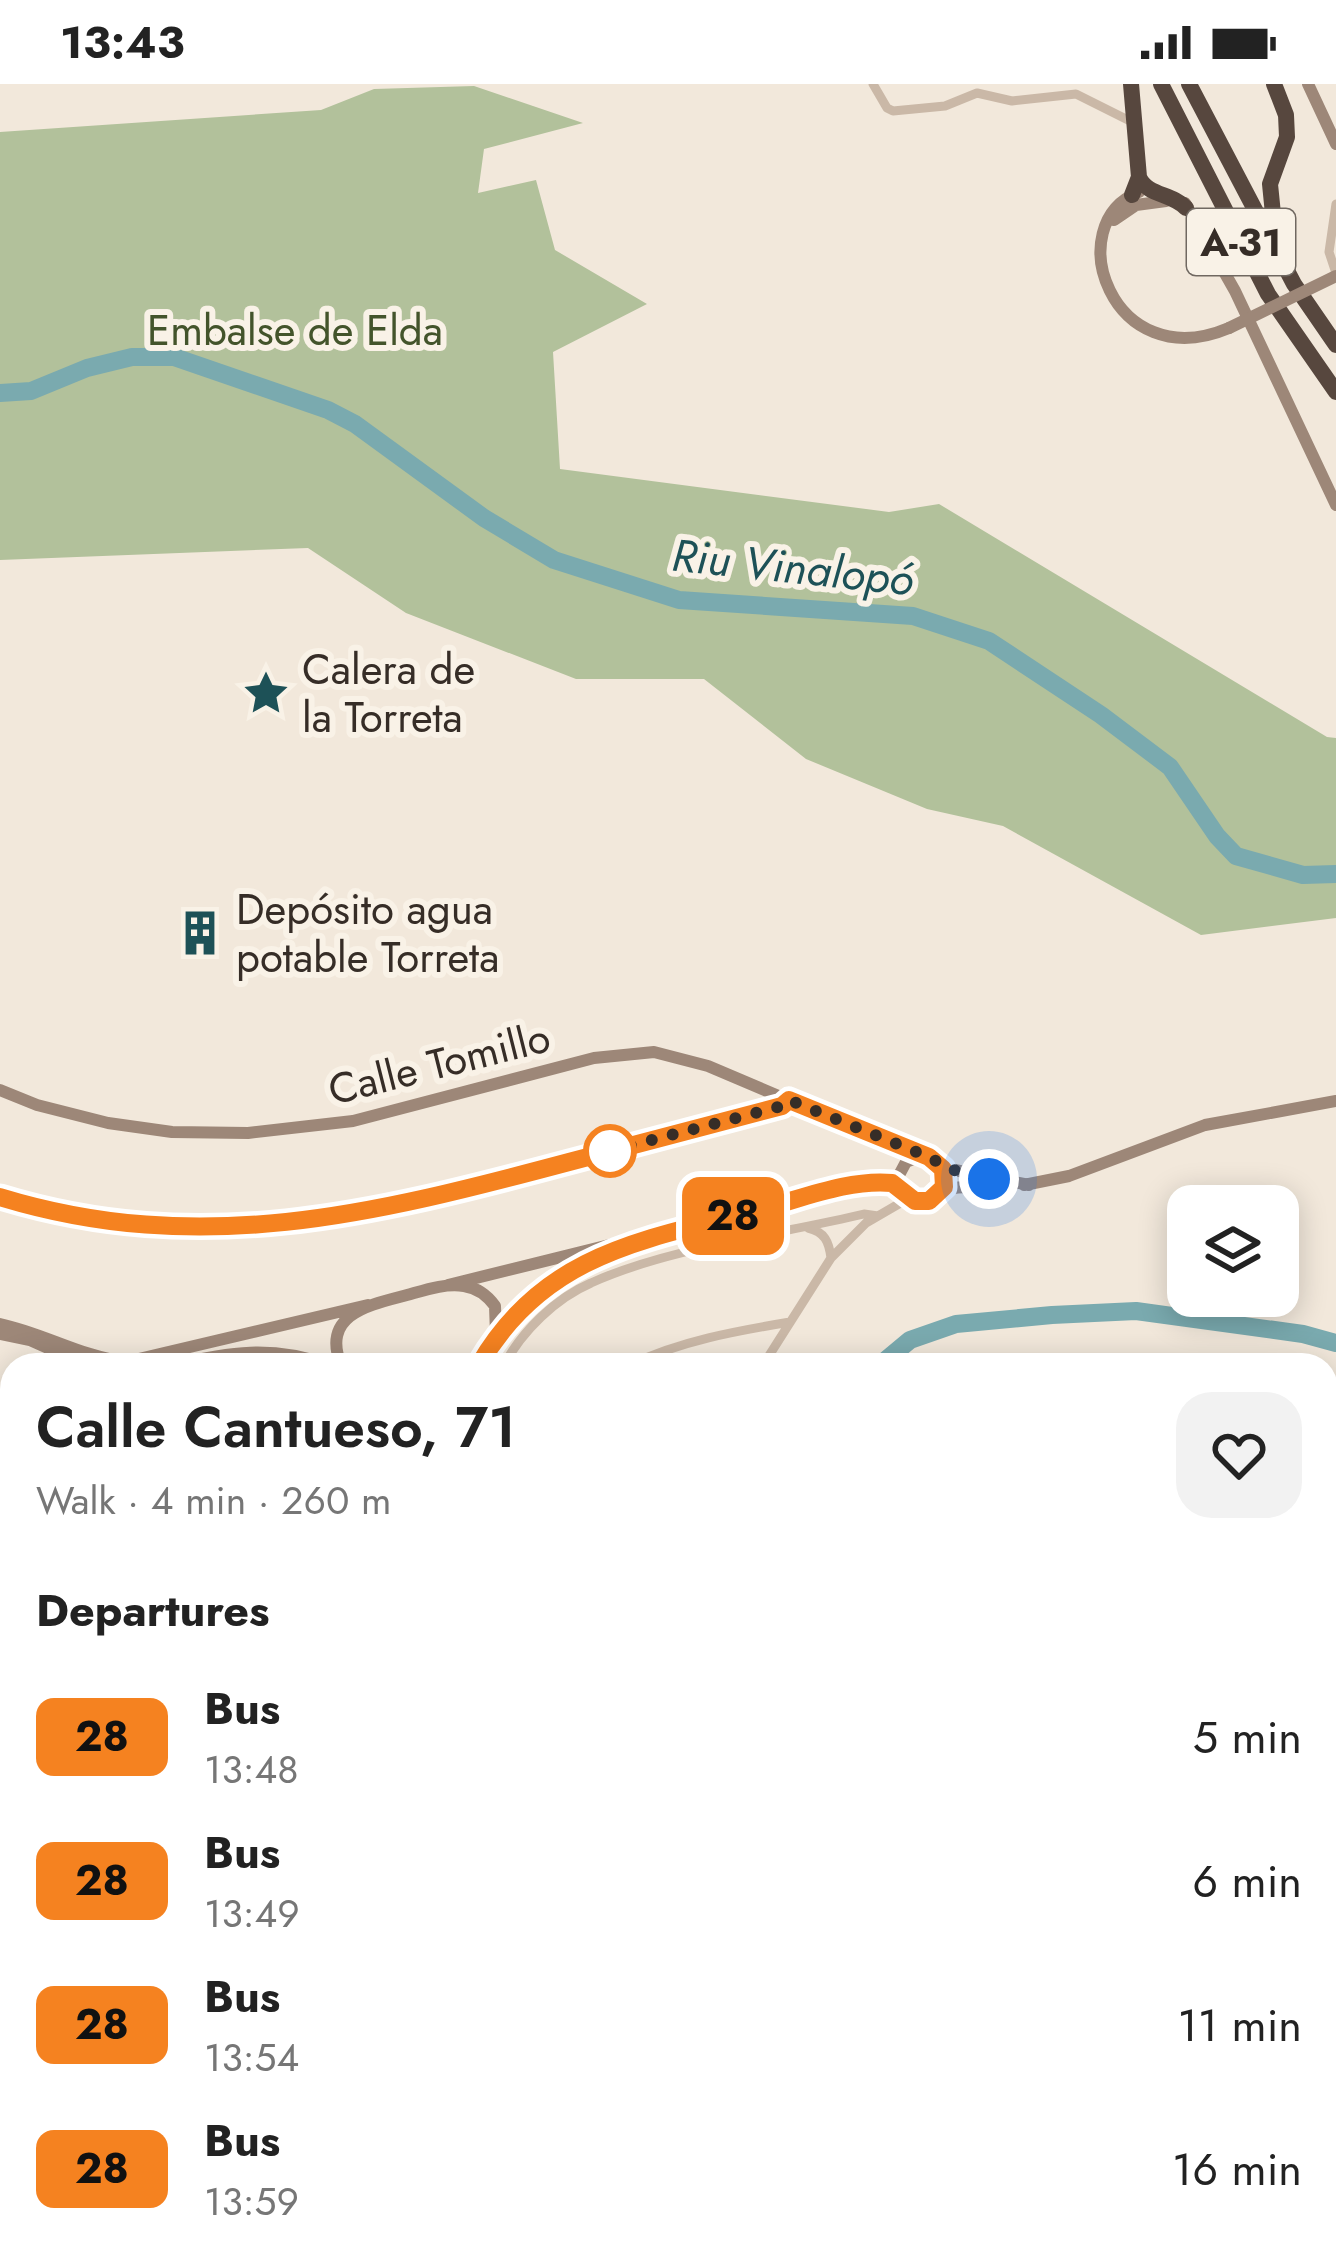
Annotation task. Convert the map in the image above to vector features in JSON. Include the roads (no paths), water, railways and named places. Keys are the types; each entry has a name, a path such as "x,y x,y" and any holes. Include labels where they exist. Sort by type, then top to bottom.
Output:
{"highway":[{"path":"1131,84 1140,187 1177,199 1190,212"},
{"name":"A-31","path":"1161,84 1268,294 1336,392"},
{"name":"A-31","path":"1189,84 1278,253 1336,345"},
{"path":"1274,84 1286,115 1287,137 1270,184 1278,253"}],"main road":[{"path":"1308,84 1336,144"},
{"path":"1140,187 1117,206 1106,231 1102,259 1105,282 1115,302 1132,321 1155,334 1197,339 1336,275"},
{"path":"1106,231 1136,205 1164,201 1190,212 1255,332 1336,506"},
{"name":"Calle Tomillo","path":"0,1090 108,1123 172,1132 248,1133 353,1121 594,1058 653,1052 693,1060 923,1156"},
{"path":"940,1192 1029,1185 1205,1125 1336,1101"},
{"name":"Calle Tomillo","path":"881,1139 902,1166"},
{"path":"205,1353 368,1305 856,1184 923,1156 989,1179 1029,1185"},
{"path":"856,1184 887,1182 929,1201 945,1181 939,1164"},
{"path":"902,1166 904,1192"},
{"path":"486,1353 496,1334 529,1301 569,1270 653,1235"},
{"path":"448,1285 476,1289 490,1300 497,1313 496,1334"},
{"path":"340,1353 337,1333 349,1317 368,1305"},
{"path":"1,1331 31,1330 87,1353"},
{"path":"1,1331 56,1353"},
{"path":"191,1353 279,1353"}],"street":[{"path":"873,84 893,111 945,106 977,94 1012,101 1066,93 1109,108 1137,125"},
{"path":"1336,204 1329,252 1336,275"},
{"path":"0,1197 67,1214 174,1228 259,1227 345,1216 464,1190 782,1106 789,1100"},
{"path":"771,1353 831,1258 904,1192"},
{"path":"514,1353 549,1309 591,1283 665,1259 864,1214 878,1216"},
{"path":"805,1228 818,1231 829,1243 831,1258"},
{"path":"655,1353 790,1322"}],"waterway":[{"name":"Riu Vinalopó","path":"0,393 31,391 87,368 132,357 174,357 328,410 355,424 484,518 554,560 679,600 913,616 989,641 1170,767 1236,856 1303,875 1336,874"},
{"name":"Riu Vinalopó","path":"894,1353 910,1340 956,1324 1136,1311 1303,1334 1336,1343"}],"place":[{"name":"Calera de la Torreta","path":"266,693"},
{"name":"Depósito agua potable Torreta","path":"200,933"}],"park label":[{"name":"Embalse de Elda","path":"295,330"}]}
